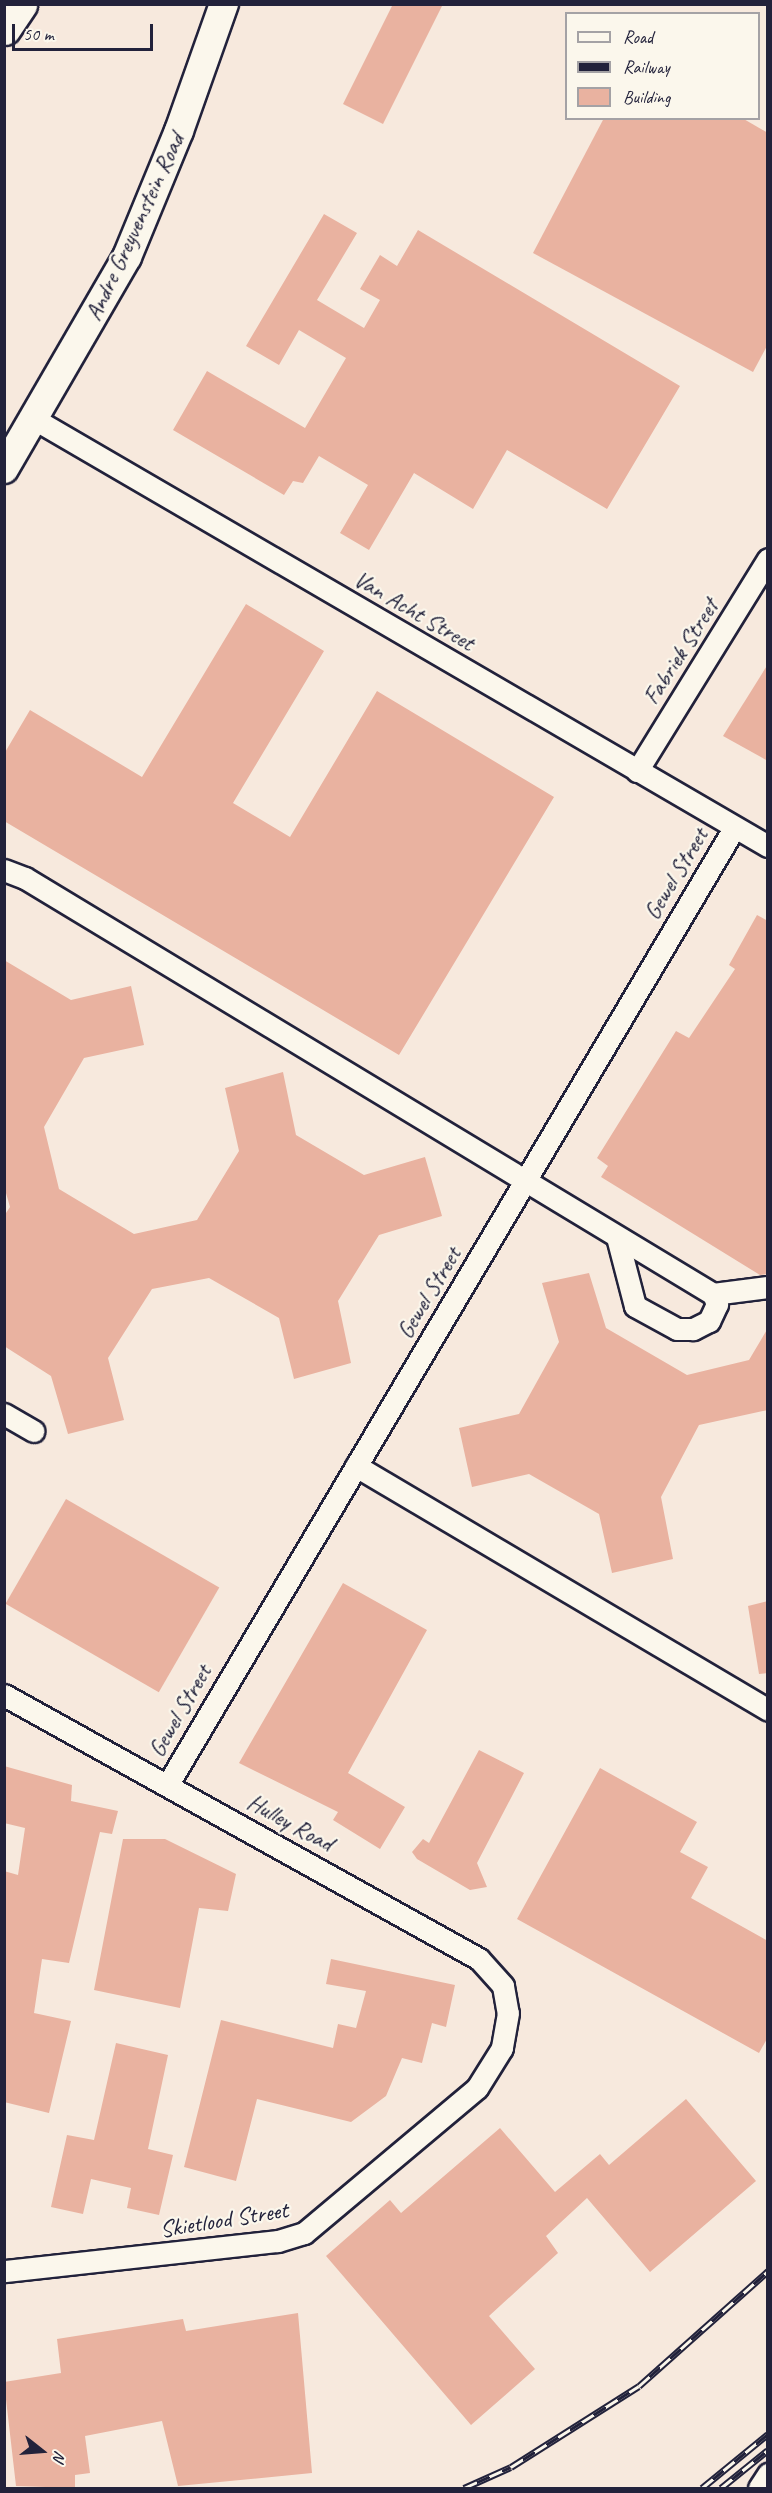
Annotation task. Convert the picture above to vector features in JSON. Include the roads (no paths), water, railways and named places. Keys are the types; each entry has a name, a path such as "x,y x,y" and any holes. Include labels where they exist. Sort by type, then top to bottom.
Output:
{"highway":[{"path":"4,28 20,4"}],"main road":[{"name":"Andre Greyvenstein Road","path":"4,470 36,420 127,257 180,131 224,4"}],"street":[{"name":"Van Acht Street","path":"36,420 768,846"},
{"name":"Fabriek Street","path":"637,771 768,559"},
{"name":"Gewel Street","path":"168,1784 734,828"},
{"path":"4,870 25,878 713,1294 768,1287"},
{"path":"617,1237 632,1301 639,1309 669,1326 693,1329 709,1321 715,1310 713,1294"},
{"path":"4,1414 33,1431"},
{"path":"356,1466 768,1710"},
{"name":"Hulley Road","path":"4,1695 168,1784 479,1959 503,1986 507,2030"},
{"name":"Skietlood Street","path":"4,2271 254,2244 303,2233 477,2088 495,2063 507,2030"},
{"path":"759,2488 768,2474"}],"railway":[{"path":"464,2488 511,2467 639,2386 768,2271"},
{"path":"702,2488 768,2434"},
{"path":"721,2488 768,2450"}]}
